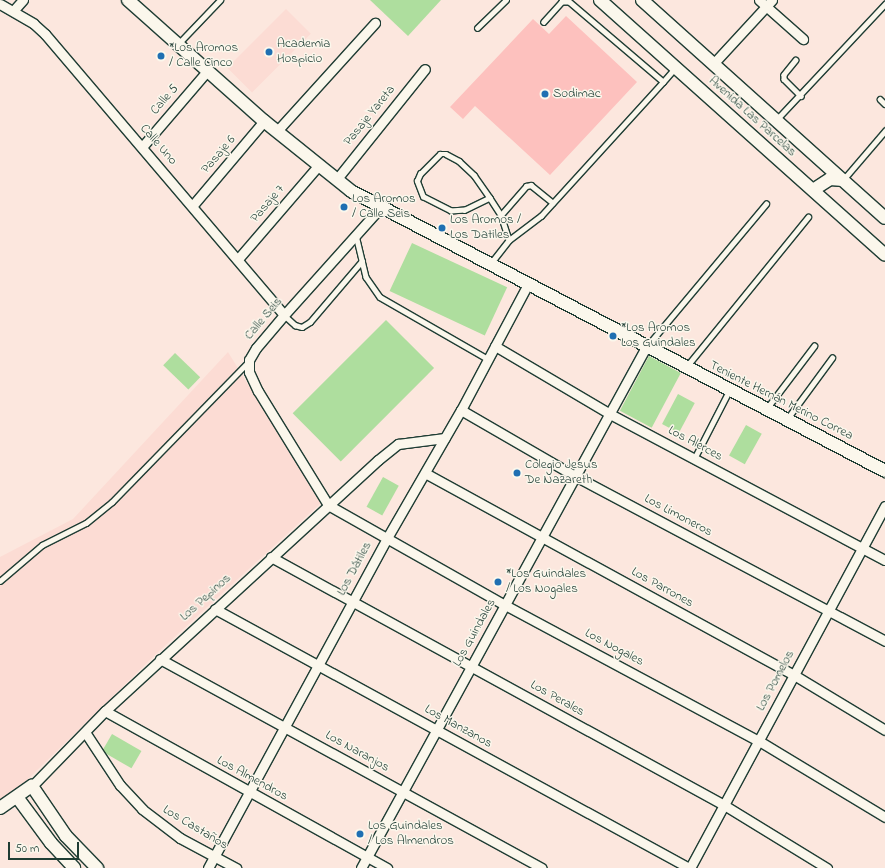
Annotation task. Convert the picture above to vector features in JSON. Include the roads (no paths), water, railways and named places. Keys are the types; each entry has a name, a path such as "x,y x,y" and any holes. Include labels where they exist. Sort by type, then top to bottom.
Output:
{"street":[{"path":"13,11 24,0"},
{"name":"Teniente Hernán Merino Correa","path":"128,0 264,121 318,166 336,180 380,208 490,264 686,368 767,408 885,471"},
{"name":"Avenida Las Parcelas","path":"600,0 885,255"},
{"name":"Avenida Las Parcelas","path":"642,0 885,218"},
{"path":"713,64 765,2 803,39"},
{"name":"Calle Uno","path":"0,3 45,34 193,205 284,315"},
{"path":"277,131 375,23"},
{"name":"Pasaje Yareta","path":"336,180 425,69"},
{"name":"Calle 5","path":"142,147 208,70"},
{"name":"Pasaje 6","path":"193,205 264,121"},
{"name":"Pasaje 7","path":"238,259 318,166"},
{"path":"813,190 824,181 843,180"},
{"name":"Calle Seis","path":"328,505 258,391 250,372 249,360 256,348 284,315 380,208"},
{"name":"Los Dátiles","path":"208,868 387,538 462,410 528,284"},
{"name":"Los Alerces","path":"495,346 610,414 885,560"},
{"name":"Los Guindales","path":"361,868 646,347"},
{"name":"Los Limoneros","path":"462,410 575,476 885,640"},
{"name":"Los Pepinos","path":"0,808 32,786 105,711 160,659 328,505 398,444 445,438"},
{"name":"Los Parrones","path":"425,473 794,675 885,730"},
{"name":"Los Nogales","path":"328,505 505,605 759,740 885,817"},
{"name":"Los Pomelos","path":"689,868 885,506"},
{"name":"Los Perales","path":"272,557 724,805 827,868"},
{"name":"Los Manzanos","path":"215,609 689,868"},
{"name":"Los Naranjos","path":"160,659 542,868"},
{"name":"Los Almendros","path":"105,711 249,793 387,868"},
{"name":"Los Castaños","path":"85,732 120,785 142,809 166,829 236,868"},
{"path":"32,786 66,836 97,868"},
{"path":"17,797 51,843 74,868"}],"lane":[{"path":"178,44 220,0"},
{"path":"476,28 506,0"},
{"path":"544,22 562,2 569,2 662,82"},
{"path":"776,120 801,96 885,4"},
{"path":"796,60 784,79 801,96"},
{"path":"490,264 509,240 523,231 553,203 676,68"},
{"path":"880,99 885,104"},
{"path":"843,180 885,131"},
{"path":"490,198 465,210 452,211 423,197 418,189 417,181 420,174 440,154 446,154 459,160 474,175 490,198 501,216 509,240"},
{"path":"501,216 526,186 531,185 553,203"},
{"path":"646,347 766,204"},
{"path":"686,368 808,217"},
{"path":"356,235 362,261 370,284 386,302 488,359"},
{"path":"284,315 295,325 302,327 310,322 362,261"},
{"path":"767,408 814,346"},
{"path":"787,419 832,358"},
{"path":"0,581 42,545 86,523 112,502 249,360"},
{"path":"694,459 729,389"}],"place":[{"name":"Academia Hospicio","path":"269,52"},
{"name":"*Los Aromos / Calle Cinco","path":"161,56"},
{"name":"Sodimac","path":"545,94"},
{"name":"Los Aromos / Calle Seis","path":"344,207"},
{"name":"Los Aromos / Los Datiles","path":"442,228"},
{"name":"*Los Aromos Los Guindales","path":"613,336"},
{"name":"Colegio Jesus De Nazareth","path":"517,473"},
{"name":"*Los Guindales / Los Nogales","path":"498,582"},
{"name":"Los Guindales / Los Almendros","path":"360,834"}]}
